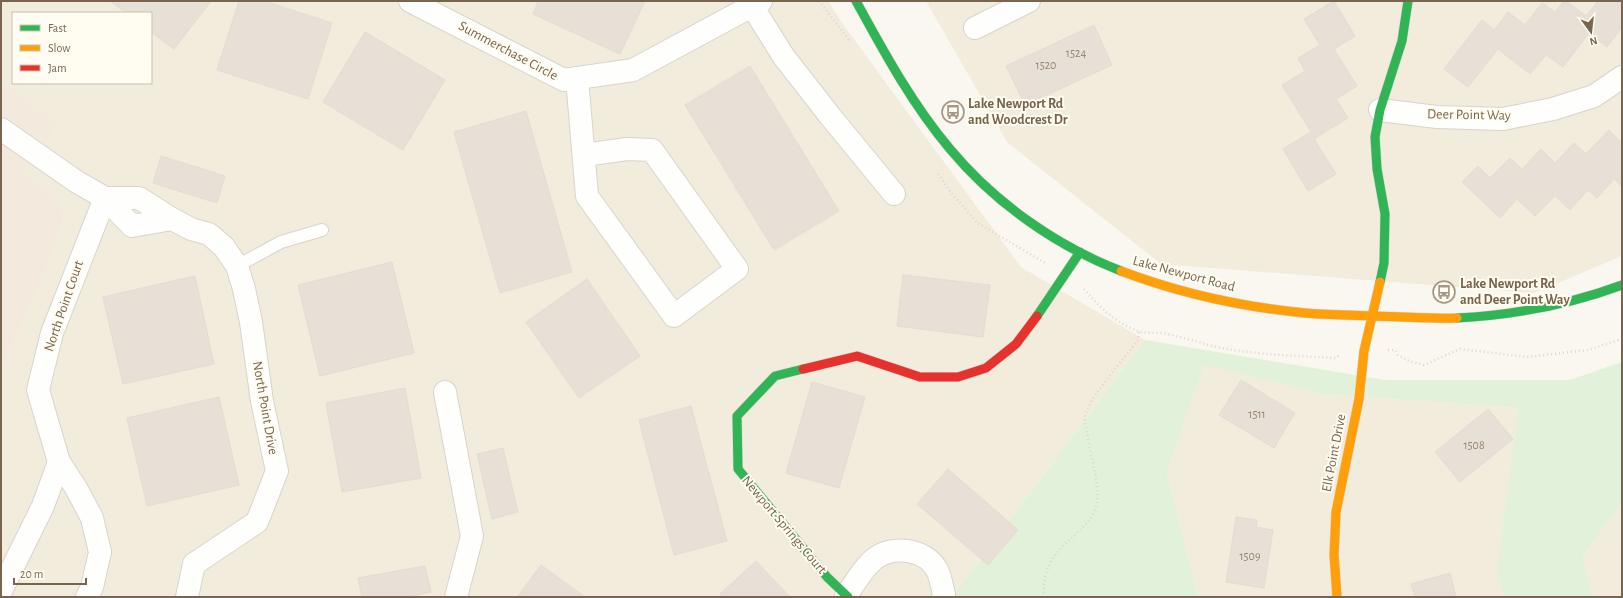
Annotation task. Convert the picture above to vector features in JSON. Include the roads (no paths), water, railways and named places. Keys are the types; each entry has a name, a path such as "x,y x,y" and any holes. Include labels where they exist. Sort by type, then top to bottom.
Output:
{"street":[{"name":"Summerchase Circle","path":"410,1 564,80 633,70 756,3"},
{"name":"Lake Newport Road","path":"856,1 882,48 940,139 990,190 1030,222 1080,252 1112,268 1162,285 1233,302 1308,313 1373,316 1448,318 1500,315 1554,306 1605,292 1622,285"},
{"path":"975,28 1029,1"},
{"path":"1373,316 1384,263 1384,214 1377,169 1375,137 1380,110 1402,41 1408,1"},
{"path":"756,3 784,57 894,194"},
{"name":"Deer Point Way","path":"1380,110 1437,117 1503,118 1553,109 1594,96 1622,77"},
{"path":"577,78 587,196 674,316 737,269 652,150 628,149 584,155"},
{"name":"North Point Drive","path":"1,129 77,182 105,198 132,226 172,219 191,229 209,234 224,247 236,266 244,289 262,401 277,471 257,522 194,564 187,597"},
{"name":"North Point Court","path":"87,597 92,587 100,552 92,518 76,488 59,462 38,390 52,333 105,198"},
{"name":"Newport Springs Court","path":"943,597 944,594 937,569 917,553 904,550 890,552 877,557 863,572 847,596 826,577 738,469 737,416 774,376 857,356 920,377 958,377 986,368 1016,344 1080,252"},
{"name":"Elk Point Drive","path":"1337,597 1334,555 1336,512 1359,399 1364,351 1373,316"},
{"path":"445,392 472,536 456,597"},
{"path":"1,591 43,506 59,462"}],"lane":[{"path":"236,266 281,242 322,230"}],"place":[{"name":"Lake Newport Rd and Woodcrest Dr","path":"953,112"},
{"name":"Lake Newport Rd and Deer Point Way","path":"1444,292"}]}
